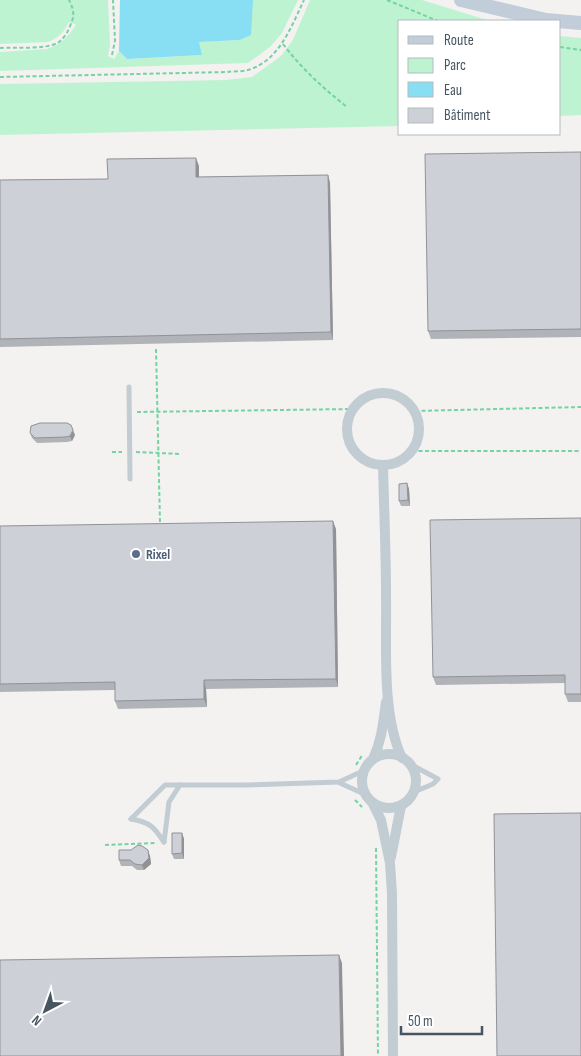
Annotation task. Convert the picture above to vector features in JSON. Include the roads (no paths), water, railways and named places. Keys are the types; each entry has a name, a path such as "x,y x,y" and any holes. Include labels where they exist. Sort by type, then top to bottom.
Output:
{"main road":[{"path":"461,0 546,20"},
{"path":"561,21 581,23"}],"street":[{"path":"382,392 393,393 406,400 419,418 420,428 419,439 412,451 402,460 383,466 366,461 355,452 347,432 347,422 352,409 361,400 382,392"},
{"path":"383,466 386,510 388,689 383,732 379,746 359,768 368,806 381,820 390,863 392,894 393,1056"},
{"path":"368,806 385,808 401,806 411,798 414,792 416,780 414,772 397,745 388,689"},
{"path":"370,755 394,754 406,761"},
{"path":"390,863 401,806"}],"lane":[{"path":"129,387 130,479"},
{"path":"406,761 438,779 433,784 414,792"},
{"path":"339,782 359,768"},
{"path":"180,785 169,802 164,842 154,828 143,821 132,820 165,785 339,782 364,794"}],"water":[{"path":"120,0 253,0 251,35 240,40 199,42 202,55 127,59 119,51"}],"place":[{"name":"Rixel","path":"136,554"}]}
